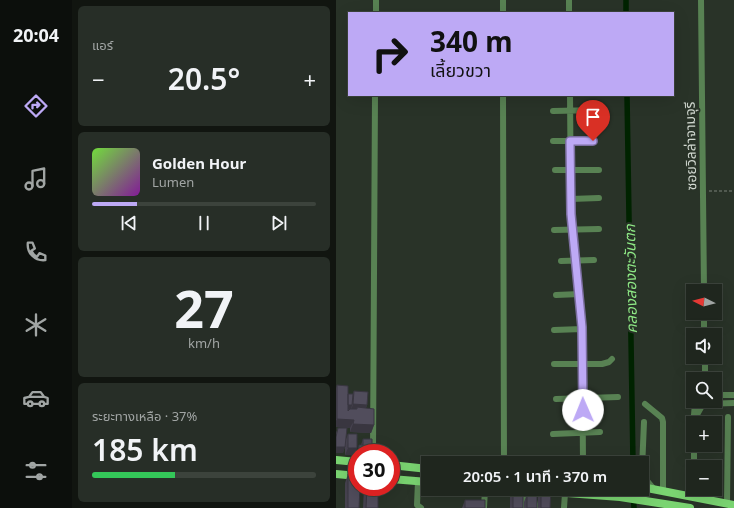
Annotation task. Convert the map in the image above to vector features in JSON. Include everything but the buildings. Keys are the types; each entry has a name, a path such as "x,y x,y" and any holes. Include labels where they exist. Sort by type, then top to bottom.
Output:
{"main road":[{"path":"336,460 348,461"},
{"path":"400,466 421,467"},
{"path":"336,474 348,475"},
{"path":"400,480 421,481"},
{"path":"649,488 686,492"},
{"path":"606,496 620,497 653,504 690,508"},
{"path":"703,496 730,504"}],"street":[{"path":"376,0 376,12"},
{"path":"503,0 504,12"},
{"path":"569,0 569,12"},
{"name":"ซอยวิลล่าจามจุรี","path":"701,0 704,284"},
{"path":"373,444 375,96"},
{"path":"503,96 504,456"},
{"path":"570,96 572,229 580,294 582,329 583,456"},
{"path":"553,112 570,110 599,110"},
{"path":"553,141 593,141"},
{"path":"555,170 599,170"},
{"path":"571,199 599,198"},
{"path":"554,230 599,229"},
{"path":"561,261 594,260"},
{"path":"556,295 580,294"},
{"path":"554,330 582,329"},
{"path":"554,364 602,364 612,359"},
{"path":"722,395 734,395"},
{"path":"556,399 618,397"},
{"path":"722,403 734,404"},
{"path":"645,404 662,418 663,422 663,490"},
{"path":"728,417 730,504"},
{"path":"643,456 644,422"},
{"path":"554,434 600,432"},
{"path":"418,481 416,501 417,505 421,508"},
{"path":"484,508 485,496"},
{"path":"564,508 565,496"},
{"path":"521,508 522,499 534,500 536,508"}],"path":[{"path":"703,191 734,191"}],"waterway":[{"name":"คลองสองตะวันตก","path":"626,0 626,12"},
{"name":"คลองสองตะวันตก","path":"627,96 633,456"},
{"name":"คลองสองตะวันตก","path":"633,496 634,508"}],"route":[{"path":"583,410 582,327 571,214 570,141 593,141"}]}
